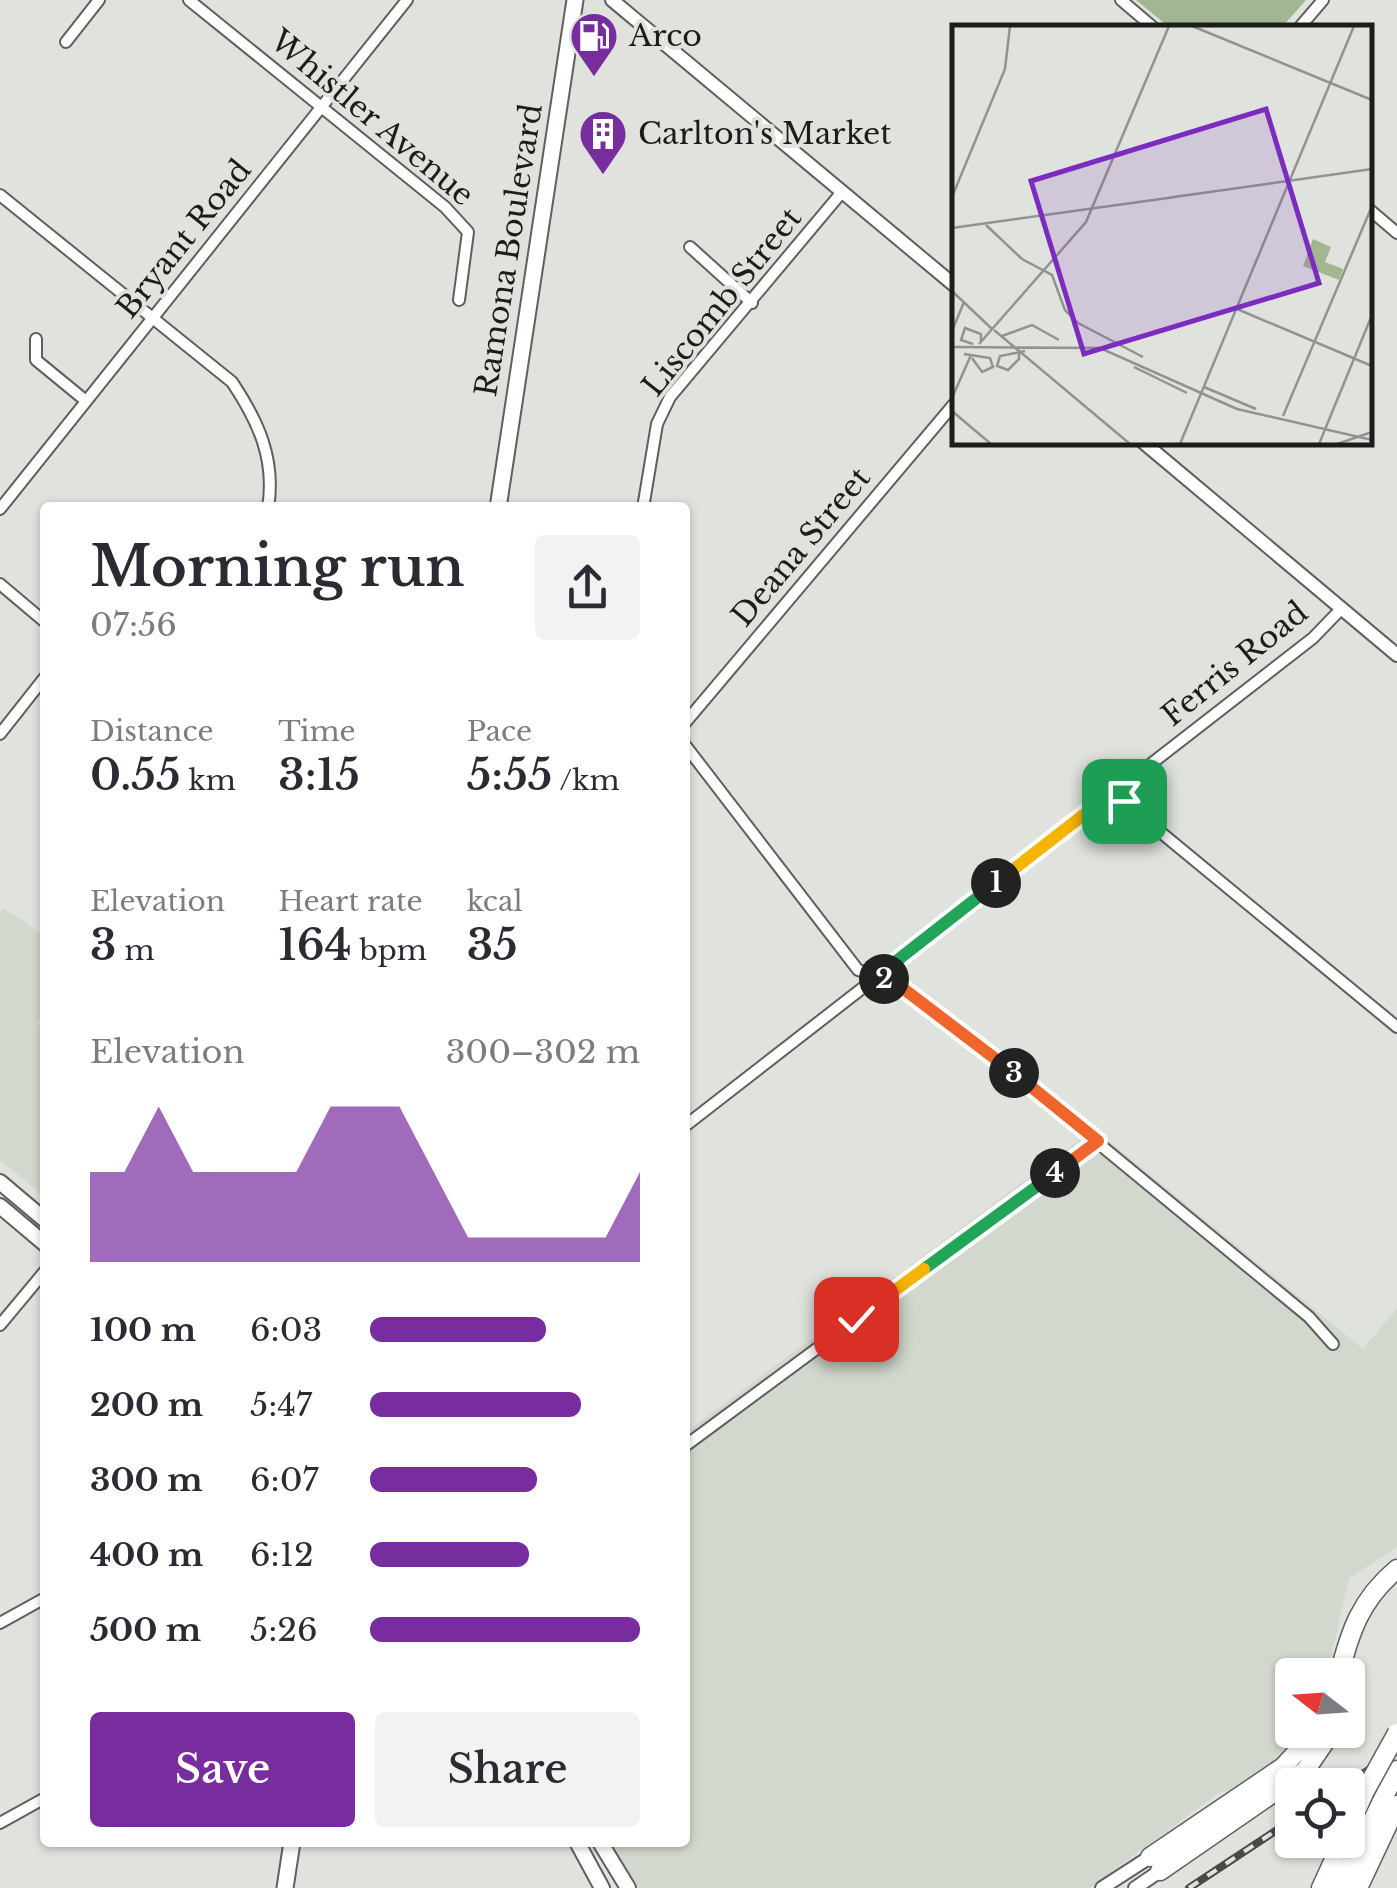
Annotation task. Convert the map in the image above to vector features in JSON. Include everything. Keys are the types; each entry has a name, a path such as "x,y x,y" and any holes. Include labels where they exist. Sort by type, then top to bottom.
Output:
{"highway":[{"path":"1343,1658 1362,1606 1397,1569"},
{"path":"1355,1658 1363,1624 1380,1596 1397,1580"},
{"path":"1365,1791 1397,1733"},
{"path":"1155,1864 1283,1768 1301,1748"},
{"path":"1155,1864 1305,1772 1323,1748"},
{"path":"1340,1888 1394,1775"},
{"path":"1358,1888 1397,1804"},
{"path":"1370,1888 1397,1830"},
{"path":"1321,1888 1335,1858"}],"main road":[{"name":"Ramona Boulevard","path":"499,502 575,0"},
{"path":"0,1182 40,1216"},
{"path":"0,1206 40,1240"},
{"path":"285,1888 291,1847"},
{"path":"580,1847 602,1888"},
{"path":"603,1847 628,1888"}],"street":[{"path":"66,42 98,0"},
{"name":"Whistler Avenue","path":"189,0 445,206 468,232 459,300"},
{"name":"Bryant Road","path":"0,509 407,0"},
{"path":"612,0 952,283"},
{"path":"1121,0 1150,25"},
{"path":"1302,25 1323,0"},
{"name":"Liscomb Street","path":"644,502 658,424 670,397 842,192"},
{"path":"0,195 232,382 256,418 268,456 268,502"},
{"path":"1372,212 1397,233"},
{"path":"690,246 752,303"},
{"path":"36,339 36,360 86,401"},
{"name":"Deana Street","path":"690,717 952,406"},
{"path":"1147,445 1397,655"},
{"path":"0,584 40,618"},
{"name":"Ferris Road","path":"690,1122 1313,638 1342,609"},
{"path":"0,734 40,684"},
{"path":"690,752 858,970 892,980 967,1035 1311,1318 1333,1344"},
{"path":"1113,792 1397,1028"},
{"path":"690,1442 1098,1141"},
{"path":"0,1324 40,1276"},
{"path":"0,1624 40,1601"},
{"path":"0,1823 40,1801"},
{"path":"1102,1888 1155,1864"},
{"path":"1135,1888 1155,1864"}],"shaded area":[{"path":"4,908 40,933 40,1193 0,1160 0,912"},
{"path":"1094,1129 1363,1349 1397,1308 1397,1547 1349,1578 1331,1658 1275,1658 1275,1748 1288,1748 1265,1779 1217,1794 1089,1888 635,1888 607,1847 690,1847 690,1429"}],"green space":[{"path":"1136,0 1306,0 1284,25 1167,25"}],"railway":[{"path":"1365,1772 1397,1751"},
{"path":"1189,1888 1275,1831"}],"place":[{"name":"Arco","path":"594,78"},
{"name":"Carlton's Market","path":"603,176"}],"route":[{"path":"856,1319 1098,1141 967,1035 892,980 876,977 1113,792 1124,801"}]}
